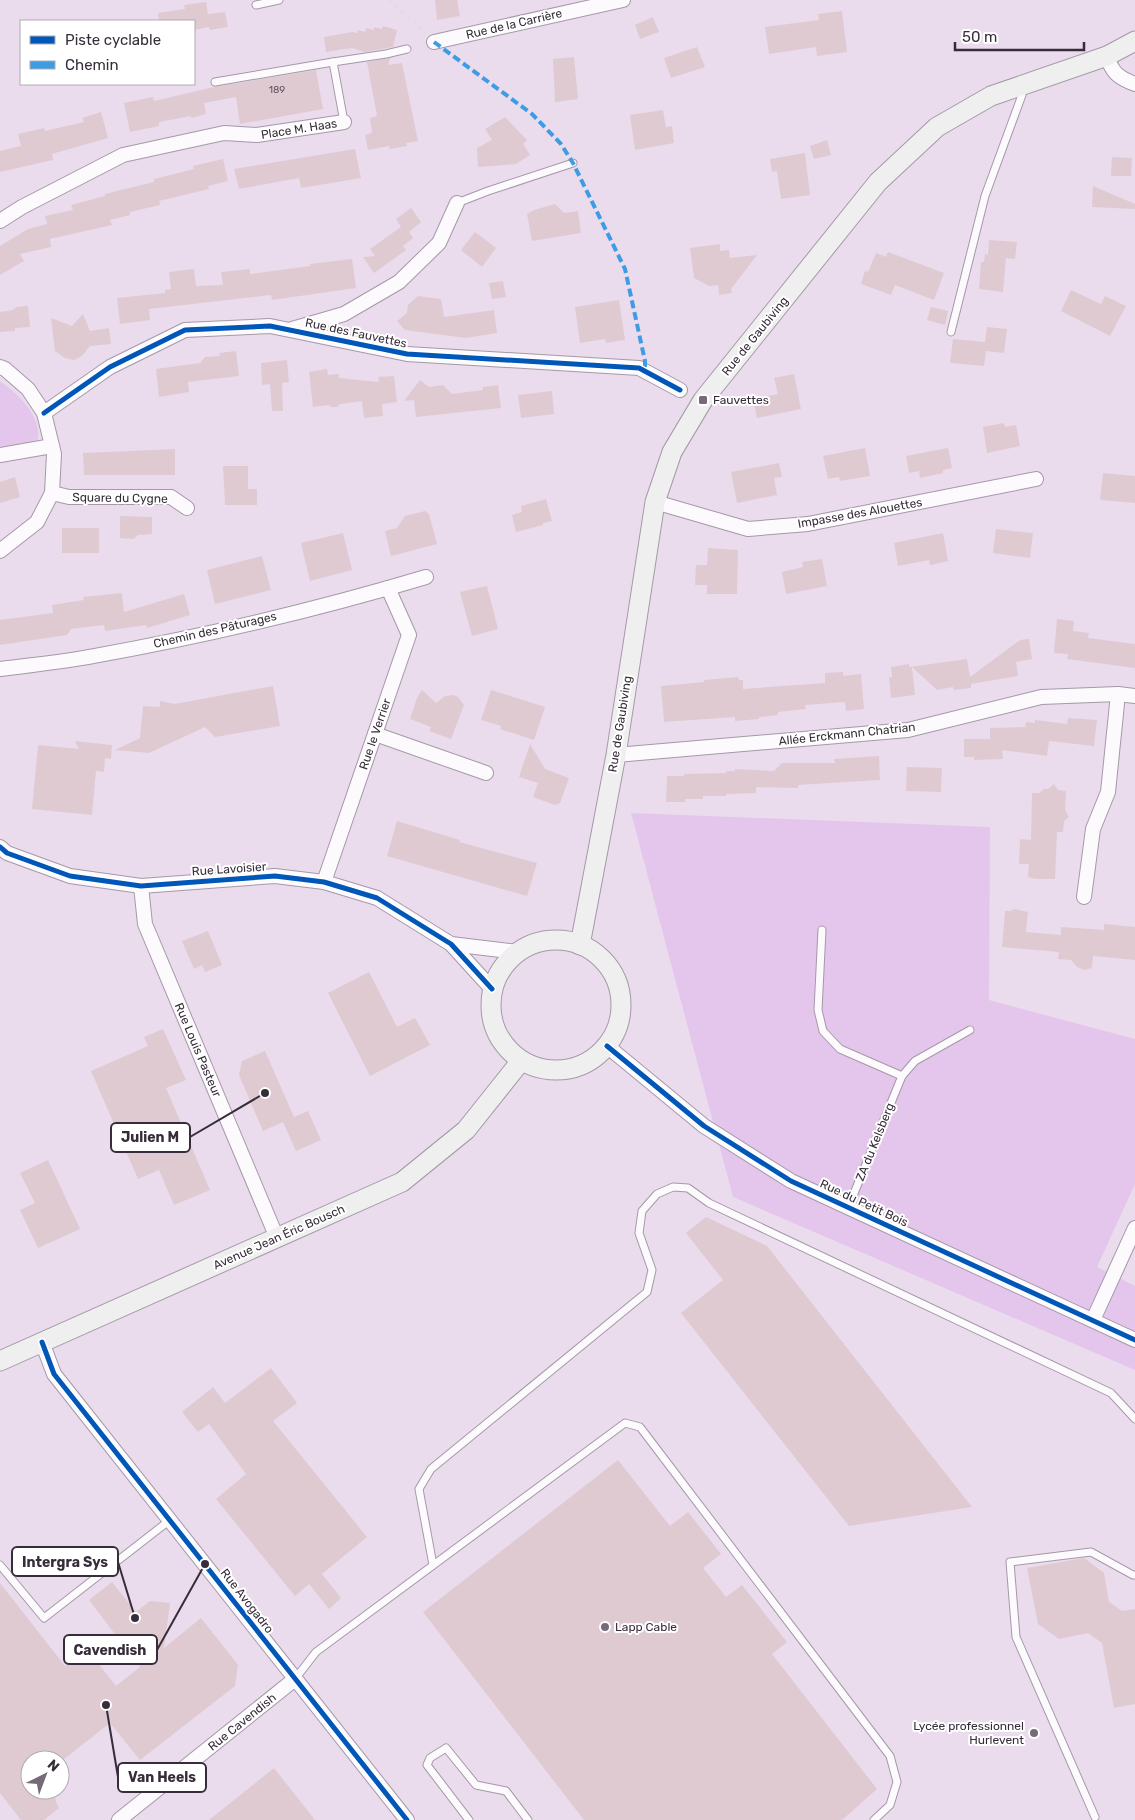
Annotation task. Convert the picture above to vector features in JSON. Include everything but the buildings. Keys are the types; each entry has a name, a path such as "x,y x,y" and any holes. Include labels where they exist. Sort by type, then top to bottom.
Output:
{"main road":[{"name":"Rue de Gaubiving","path":"580,945 616,754 655,502 672,452 703,400 878,182 937,127 991,96 1020,88 1107,56 1135,41"},
{"path":"558,940 580,945 598,955 611,970 619,989 621,1009 617,1028 607,1046 593,1059 576,1068 558,1071 539,1069 521,1061 506,1048 495,1030 490,1010 492,989 501,968 517,952 536,942 558,940"},
{"name":"Avenue Jean Éric Bousch","path":"0,1361 402,1182 466,1130 521,1061"}],"street":[{"name":"Rue de la Carrière","path":"434,42 623,0"},
{"path":"1107,56 1110,65 1120,79 1135,84"},
{"name":"Place M. Haas","path":"0,221 22,207 123,155 224,133 257,136 344,122"},
{"path":"292,330 344,314 399,282 439,243 457,204"},
{"name":"Rue des Fauvettes","path":"44,413 110,367 185,330 270,326 407,354 639,368 680,390"},
{"path":"0,367 5,369 28,389 44,413 54,454 52,493 37,522 0,551"},
{"path":"0,455 52,446"},
{"name":"Impasse des Alouettes","path":"655,502 748,529 808,524 1036,479"},
{"name":"Square du Cygne","path":"52,493 69,497 171,497 187,508"},
{"name":"Chemin des Pâturages","path":"0,670 93,656 223,629 426,577"},
{"name":"Rue le Verrier","path":"324,882 409,635 388,588"},
{"path":"1084,897 1093,829 1108,792 1118,694"},
{"name":"Allée Erckmann Chatrian","path":"616,754 908,730 1041,697 1118,694 1135,696"},
{"path":"375,734 486,773"},
{"name":"Rue Lavoisier","path":"0,847 7,853 70,876 141,886 275,876 324,882 377,898 450,944 492,989"},
{"name":"Rue Louis Pasteur","path":"141,886 145,924 277,1238"},
{"name":"Rue Lavoisier","path":"450,944 517,952"},
{"name":"Rue du Petit Bois","path":"607,1046 704,1126 791,1181 1135,1340"},
{"path":"1094,1320 1135,1228"},
{"name":"Rue Avogadro","path":"42,1342 54,1374 408,1820"},
{"name":"Rue Cavendish","path":"119,1820 296,1679"}],"lane":[{"path":"256,5 279,0"},
{"path":"214,82 407,48"},
{"path":"333,62 344,122"},
{"path":"951,332 985,196 1022,95 1020,88"},
{"path":"457,204 488,191 573,163"},
{"path":"822,930 818,1010 823,1031 840,1049 902,1076"},
{"name":"ZA du Kelsberg","path":"848,1208 902,1076 915,1061 970,1030"},
{"path":"433,1565 419,1489 431,1469 647,1292 652,1270 639,1233 642,1211 657,1194 673,1187 688,1188 709,1203 1111,1393 1135,1419"},
{"path":"296,1679 316,1652 625,1423 640,1427 890,1756 897,1782 890,1805 874,1820"},
{"path":"0,1565 44,1618 170,1520"},
{"path":"1095,1817 1016,1637 1010,1562 1091,1552 1133,1576 1135,1575"},
{"path":"469,1820 427,1765 430,1758 446,1748 476,1784 506,1791 528,1820"}],"path":[{"path":"389,0 419,25 434,42"}],"shaded area":[{"path":"0,381 21,399 32,414 38,430 38,439 33,442 0,447"},
{"path":"631,813 990,827 989,1000 1135,1039 1135,1184 1097,1267 1135,1286 1135,1370 733,1197"}],"marked path":[{"path":"434,42 532,114 561,144 573,163 625,269 645,361 645,371"}],"cycle path":[{"path":"44,413 110,367 185,330 270,326 407,354 639,368 680,390"},
{"path":"0,847 7,853 70,876 141,886 275,876 324,882 377,898 451,944 492,989"},
{"path":"607,1046 704,1126 791,1181 1135,1340"},
{"path":"42,1342 54,1374 407,1820"}],"place":[{"name":"Fauvettes","path":"703,400"},
{"name":"Julien M","path":"265,1093"},
{"name":"Cavendish","path":"205,1564"},
{"name":"Intergra Sys","path":"135,1618"},
{"name":"Lapp Cable","path":"605,1627"},
{"name":"Van Heels","path":"106,1705"},
{"name":"Lycée professionnel Hurlevent","path":"1034,1733"}]}
